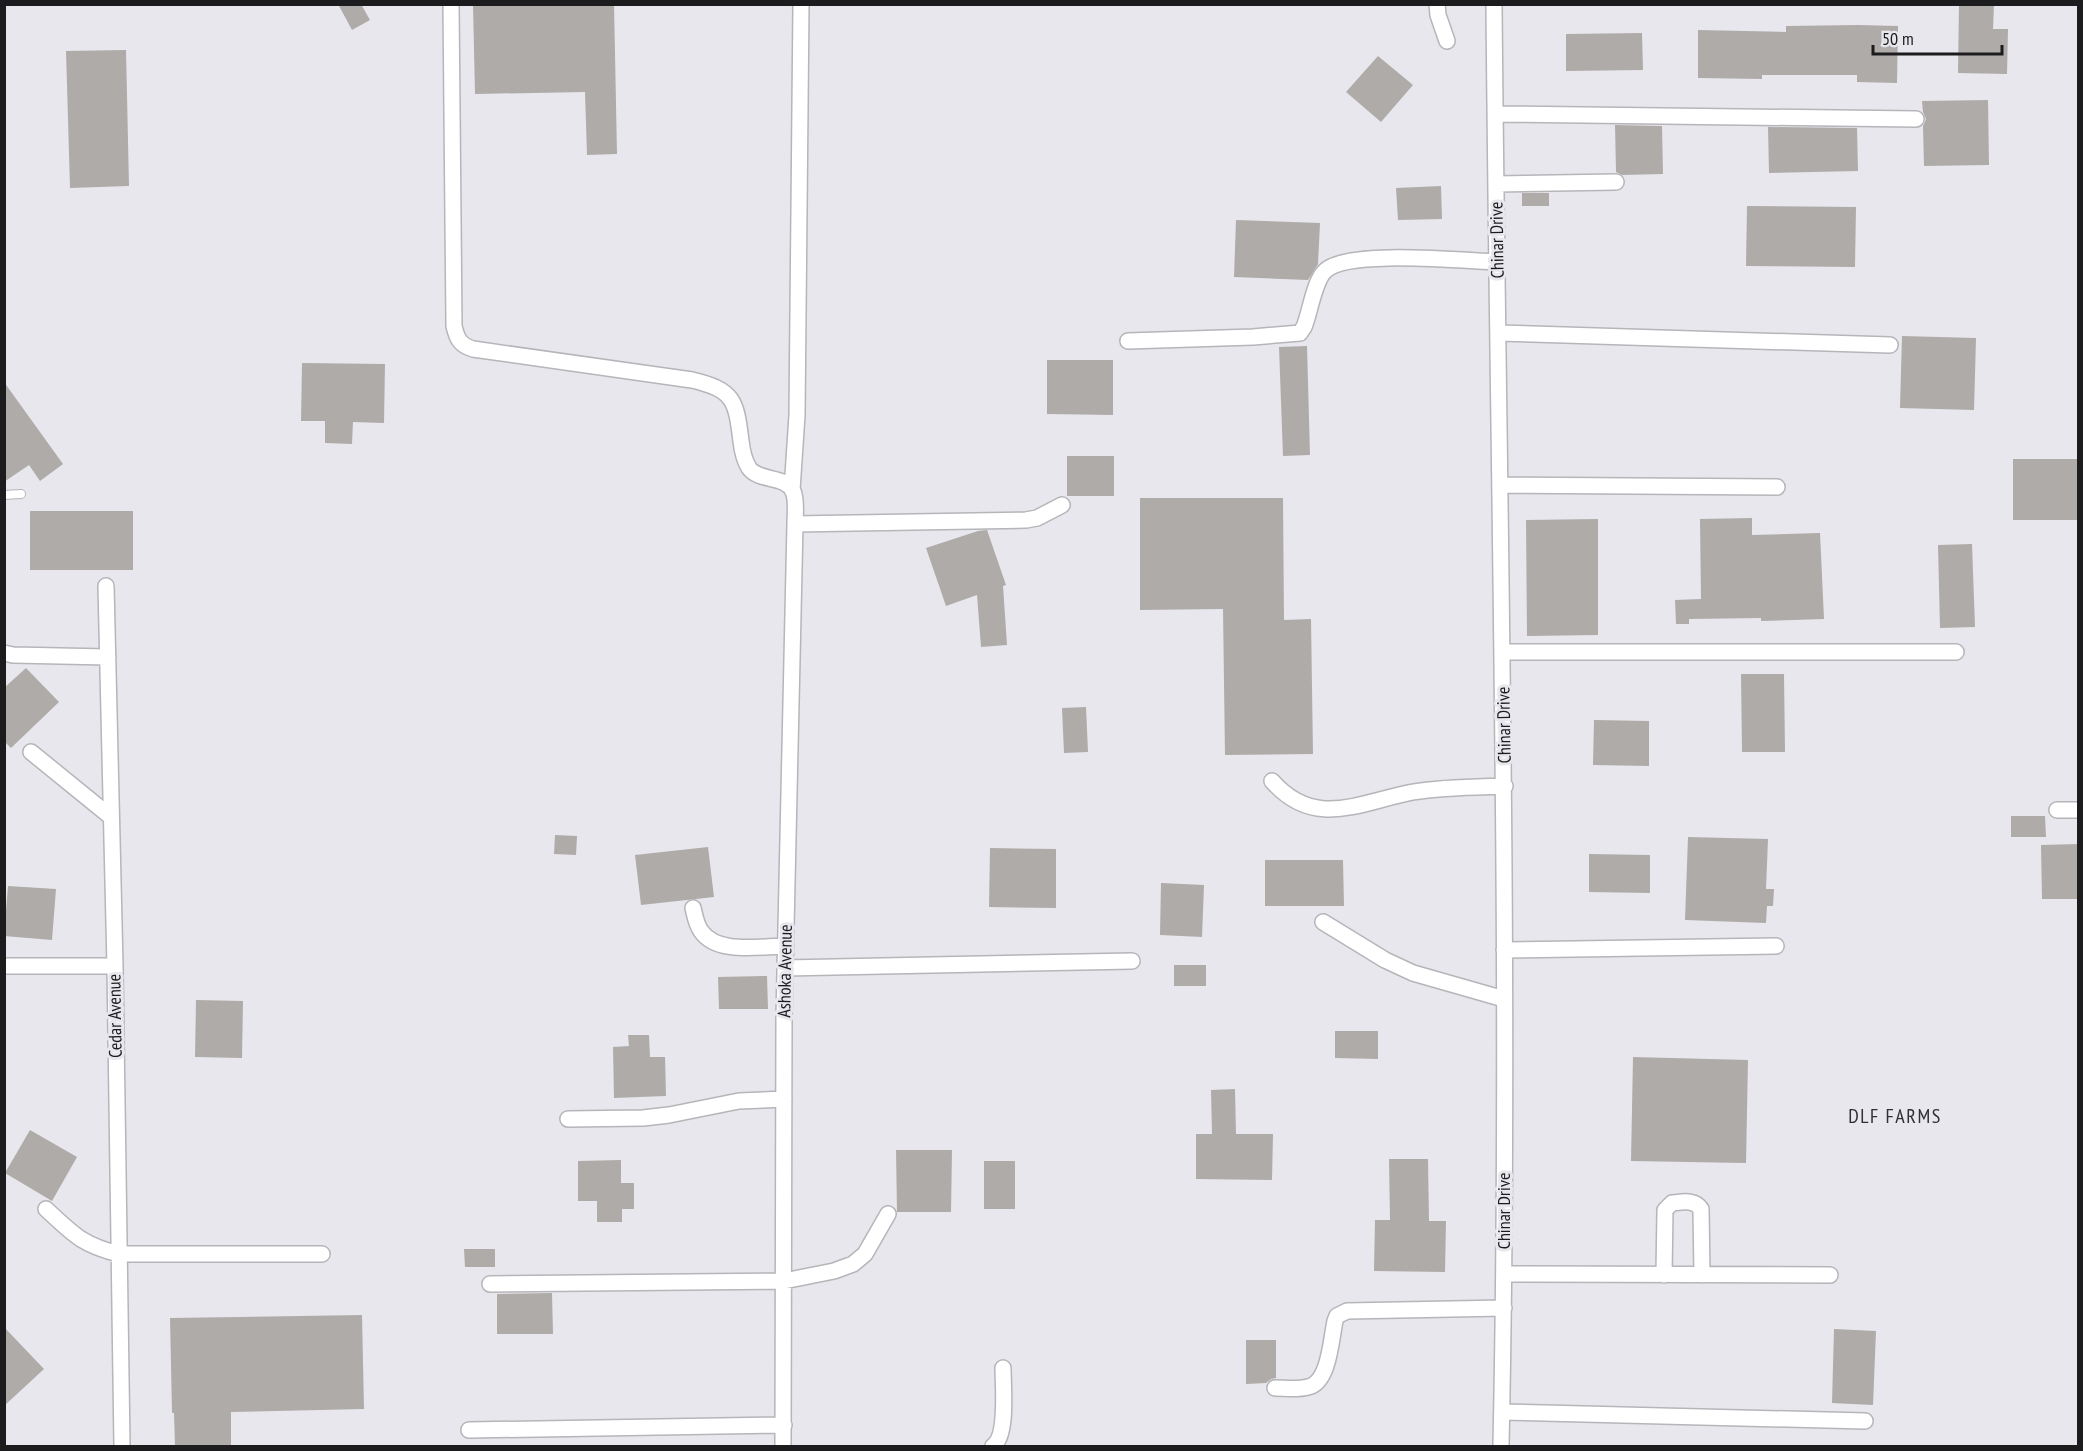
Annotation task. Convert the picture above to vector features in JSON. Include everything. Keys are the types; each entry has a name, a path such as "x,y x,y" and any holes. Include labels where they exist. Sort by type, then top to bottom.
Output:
{"street":[{"path":"451,4 454,326 457,337 463,345 472,349 692,380 713,385 734,402 738,414 741,448 749,468 760,477 782,482 793,492"},
{"name":"Ashoka Avenue","path":"783,1446 785,968 795,524 793,492 797,415 801,4"},
{"path":"1437,4 1438,15 1447,41"},
{"name":"Chinar Drive","path":"1494,4 1504,786 1504,1308 1501,1446"},
{"path":"1495,114 1916,119"},
{"path":"1496,184 1616,182"},
{"path":"1128,341 1253,337 1300,333 1317,285 1325,271 1340,263 1398,258 1497,262"},
{"path":"1498,333 1890,345"},
{"path":"1500,485 1777,487"},
{"path":"795,524 1026,520 1037,518 1062,505"},
{"name":"Cedar Avenue","path":"106,586 115,966 122,1446"},
{"path":"1503,652 1956,652"},
{"path":"4,653 108,657"},
{"path":"31,752 111,817"},
{"path":"1272,781 1293,801 1314,807 1337,809 1360,806 1411,792 1504,786"},
{"path":"2057,810 2079,810"},
{"path":"693,908 701,931 711,941 736,947 786,946"},
{"path":"1323,922 1385,960 1413,974 1504,999"},
{"path":"1504,950 1776,946"},
{"path":"785,968 1132,962"},
{"path":"4,966 115,966"},
{"path":"568,1119 643,1118 739,1101 784,1099"},
{"path":"1664,1275 1665,1210 1672,1203 1688,1202 1696,1203 1701,1209 1702,1275"},
{"path":"46,1209 80,1240 96,1248 119,1254 322,1254"},
{"path":"490,1284 784,1281 834,1271 853,1264 865,1254 888,1214"},
{"path":"1504,1274 1830,1275"},
{"path":"1275,1389 1306,1388 1315,1385 1322,1378 1335,1321 1338,1316 1347,1311 1504,1308"},
{"path":"993,1446 998,1443 1002,1429 1003,1368"},
{"path":"1502,1412 1865,1421"},
{"path":"469,1430 784,1425"}],"lane":[{"path":"4,495 21,494"}],"building":[{"path":"338,4 361,4 370,20 352,30"},
{"path":"473,4 614,4 617,154 587,155 585,92 475,94"},
{"path":"1959,4 1994,4 1993,29 2008,29 2007,74 1958,73"},
{"path":"1786,26 1898,26 1897,83 1857,82 1857,75 1762,75 1762,79 1698,78 1698,30 1786,32"},
{"path":"1642,33 1643,70 1566,71 1566,34"},
{"path":"126,50 129,186 70,188 66,51"},
{"path":"1378,56 1413,85 1381,122 1346,92"},
{"path":"1988,100 1989,165 1924,166 1923,126 1926,119 1922,101"},
{"path":"1615,125 1662,126 1663,174 1622,175 1616,172"},
{"path":"1768,127 1857,128 1858,171 1769,173"},
{"path":"1441,186 1442,219 1398,220 1396,188"},
{"path":"1522,193 1549,193 1549,206 1522,206"},
{"path":"1747,206 1856,207 1855,267 1746,266"},
{"path":"1236,220 1320,223 1318,264 1308,280 1234,277"},
{"path":"1902,336 1976,338 1974,410 1900,408"},
{"path":"1307,346 1310,455 1283,456 1279,347"},
{"path":"1047,360 1113,360 1113,415 1047,414"},
{"path":"302,363 385,364 384,423 353,422 352,444 325,443 325,421 301,421"},
{"path":"4,382 63,464 40,481 29,465 4,482"},
{"path":"1067,456 1114,456 1114,496 1067,496"},
{"path":"2013,459 2079,459 2079,520 2013,520"},
{"path":"1140,498 1283,498 1284,620 1311,619 1313,754 1225,755 1223,609 1140,610"},
{"path":"30,511 133,511 133,570 30,570"},
{"path":"1752,518 1752,535 1820,533 1824,619 1761,621 1761,618 1689,619 1689,624 1676,624 1675,600 1701,599 1700,519"},
{"path":"1598,519 1598,635 1527,636 1526,520"},
{"path":"987,530 1006,585 1003,586 1007,645 981,647 977,595 946,606 926,548"},
{"path":"1972,544 1975,627 1940,628 1938,545"},
{"path":"26,668 59,702 11,748 4,741 4,688"},
{"path":"1741,674 1784,674 1785,752 1742,752"},
{"path":"1086,707 1088,752 1064,753 1062,708"},
{"path":"1594,720 1649,721 1649,766 1593,765"},
{"path":"2011,816 2045,816 2046,837 2011,837"},
{"path":"555,835 577,836 576,855 554,854"},
{"path":"1688,837 1768,839 1766,889 1774,889 1773,906 1767,906 1766,923 1685,920"},
{"path":"2079,844 2079,899 2042,899 2041,845"},
{"path":"708,847 714,897 641,905 635,855"},
{"path":"990,848 1056,849 1056,908 989,907"},
{"path":"1589,854 1650,855 1650,893 1589,892"},
{"path":"1265,860 1343,860 1344,906 1265,906"},
{"path":"1161,883 1204,885 1202,937 1160,935"},
{"path":"8,886 56,889 52,940 4,936"},
{"path":"1174,965 1206,965 1206,986 1174,986"},
{"path":"767,976 768,1009 719,1009 718,977"},
{"path":"196,1000 243,1001 242,1058 195,1057"},
{"path":"1335,1031 1378,1031 1378,1059 1335,1058"},
{"path":"628,1035 649,1035 650,1057 665,1057 666,1096 614,1098 613,1047 629,1046"},
{"path":"1633,1057 1748,1060 1746,1163 1631,1161"},
{"path":"1235,1089 1236,1134 1273,1134 1272,1180 1196,1179 1196,1134 1212,1134 1211,1090"},
{"path":"30,1130 77,1157 52,1201 5,1173"},
{"path":"896,1150 952,1150 951,1212 897,1212"},
{"path":"1389,1159 1428,1159 1429,1221 1446,1221 1445,1272 1374,1271 1375,1220 1390,1220"},
{"path":"621,1160 621,1183 634,1183 634,1209 622,1209 622,1222 597,1222 597,1201 578,1201 578,1161"},
{"path":"984,1161 1015,1161 1015,1209 984,1209"},
{"path":"464,1249 495,1249 495,1267 465,1267"},
{"path":"552,1293 553,1334 497,1334 497,1294"},
{"path":"362,1315 364,1409 231,1412 231,1446 175,1446 170,1318"},
{"path":"4,1327 44,1369 4,1406"},
{"path":"1834,1329 1876,1331 1873,1405 1832,1403"},
{"path":"1246,1340 1276,1340 1276,1378 1266,1383 1246,1384"}],"district":[{"name":"DLF FARMS","path":"1895,1116"}]}
